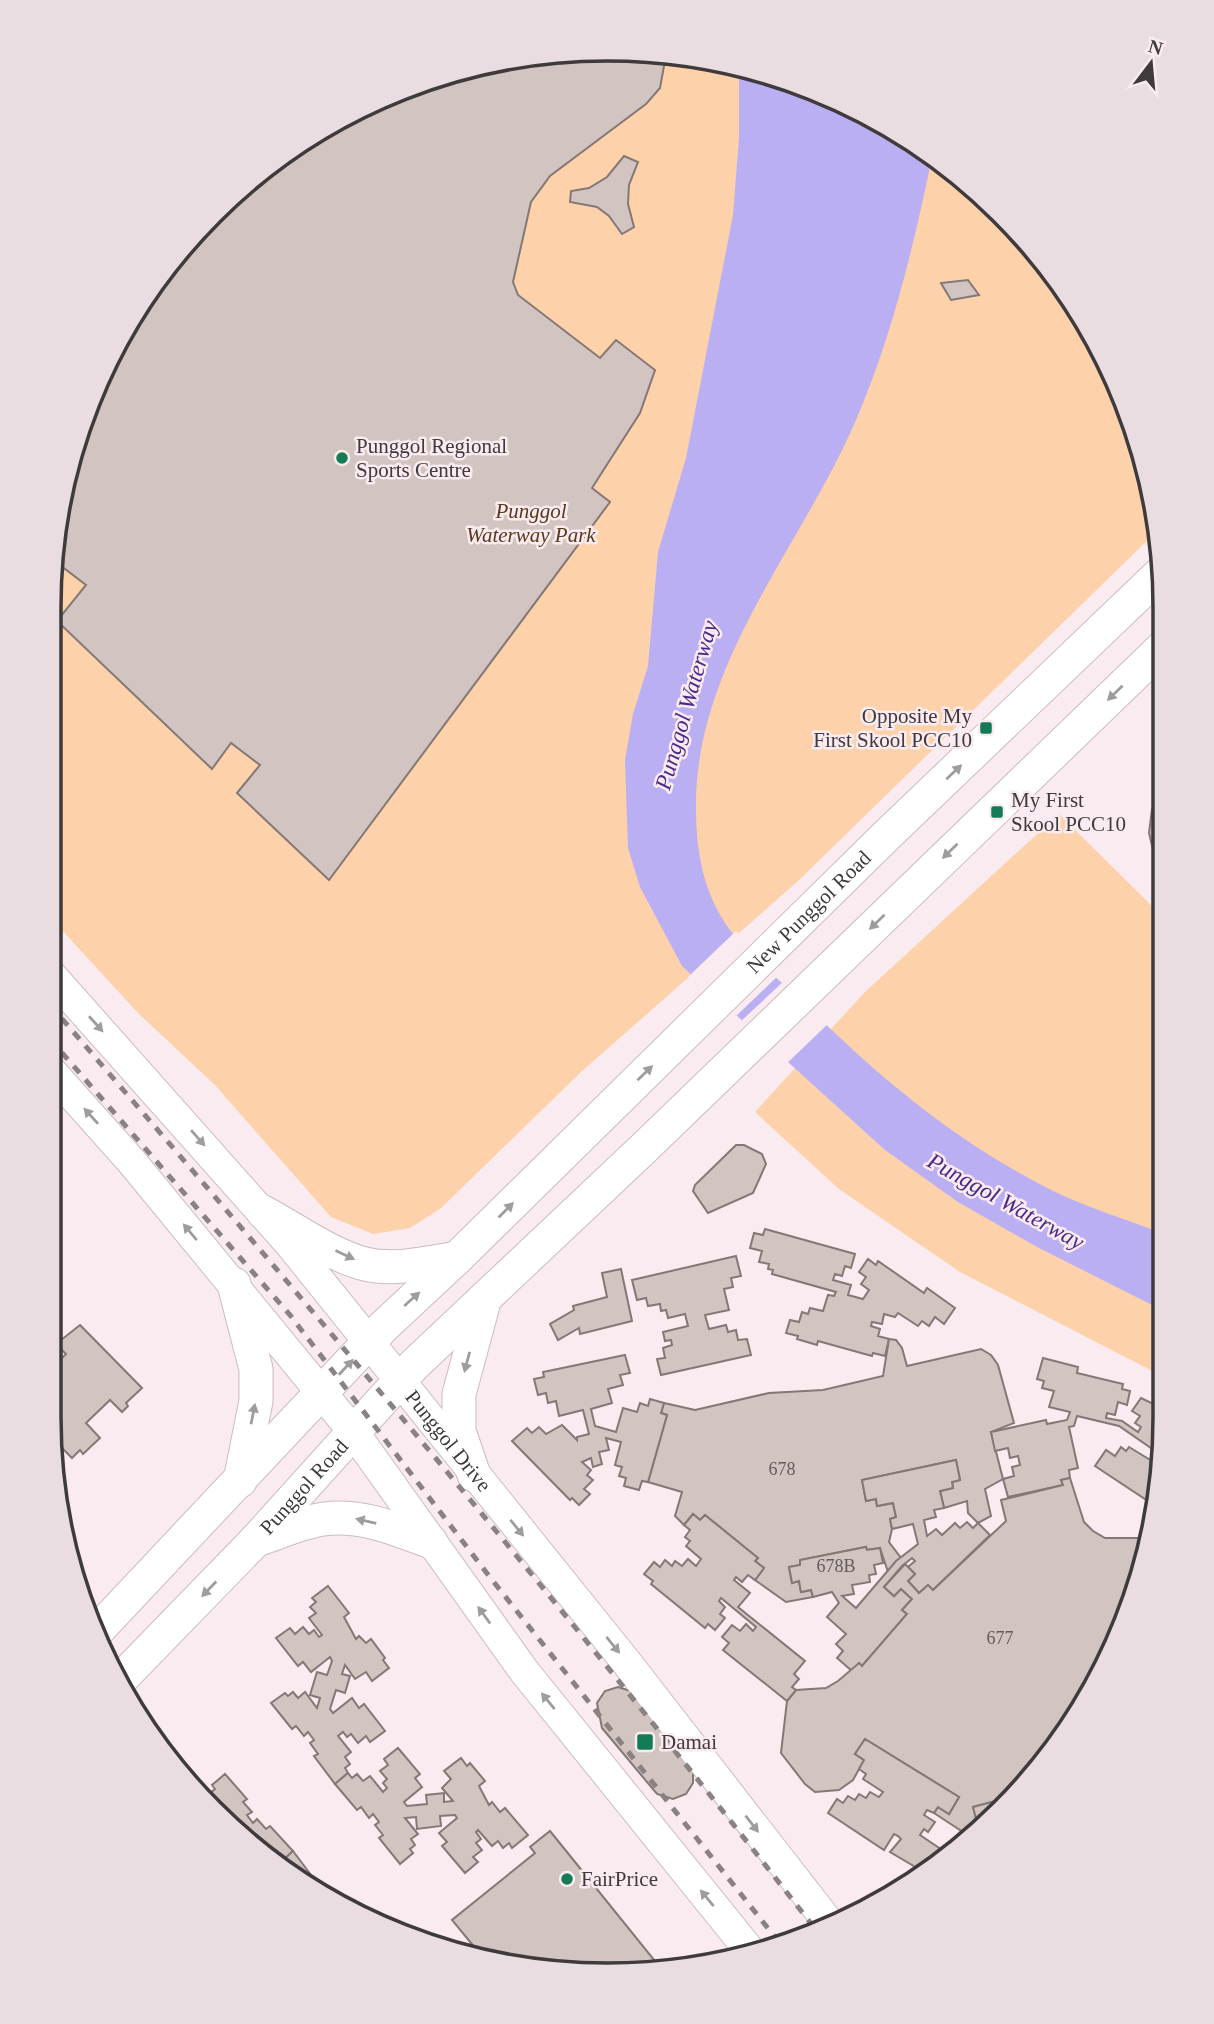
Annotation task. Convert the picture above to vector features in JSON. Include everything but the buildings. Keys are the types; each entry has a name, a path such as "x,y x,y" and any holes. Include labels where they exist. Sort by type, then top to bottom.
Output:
{"main road":[{"name":"New Punggol Road","path":"457,1258 887,836 1152,581"},
{"path":"474,1475 459,1431 459,1394 485,1296 644,1148 1153,657"},
{"path":"263,1212 349,1258 366,1264 407,1265 457,1258"},
{"path":"103,1625 369,1342 457,1258"},
{"path":"234,1284 256,1368 256,1401 240,1481"},
{"name":"Punggol Road","path":"126,1674 256,1540 352,1430 485,1296"},
{"path":"256,1540 322,1519 347,1518 362,1519 431,1542"}],"street":[{"name":"Punggol Drive","path":"61,986 263,1212 627,1662 824,1917"},
{"path":"61,1082 132,1162 352,1430 524,1671 745,1945"}],"green space":[{"name":"Punggol Waterway Park","path":"571,62 643,62 748,80 782,90 848,118 880,134 939,174 993,221 1017,247 1061,304 1080,334 1111,398 1134,466 1148,539 798,881 581,1072 440,1209 410,1228 373,1234 331,1217 215,1085 138,1013 61,929 61,607 66,536 90,432 134,334 174,275 197,247 247,197 304,153 334,134 432,90 536,66"},
{"path":"1059,814 1153,907 1153,1371 960,1272 839,1189 755,1112 865,992"}],"water":[{"name":"Punggol Waterway","path":"739,78 816,103 880,134 930,167 901,290 869,388 833,468 730,658 711,708 699,760 696,815 700,859 707,886 719,913 744,947 836,1035 922,1108 983,1151 1049,1189 1153,1230 1153,1305 1037,1247 958,1202 885,1150 682,966 640,887 628,848 625,760 633,714 648,666 658,552 686,458 733,215 739,138"}],"pier":[{"path":"736,931 780,974 734,1018 688,977"},
{"path":"785,980 829,1023 785,1065 739,1023"}],"railway":[{"path":"61,1018 439,1462 629,1694 811,1923"},
{"path":"61,1052 290,1315 489,1576 774,1936"}],"place":[{"name":"Punggol Regional Sports Centre","path":"342,458"},
{"name":"Opposite My First Skool PCC10","path":"986,728"},
{"name":"My First Skool PCC10","path":"997,812"},
{"name":"Damai","path":"645,1742"},
{"name":"FairPrice","path":"567,1879"}]}
